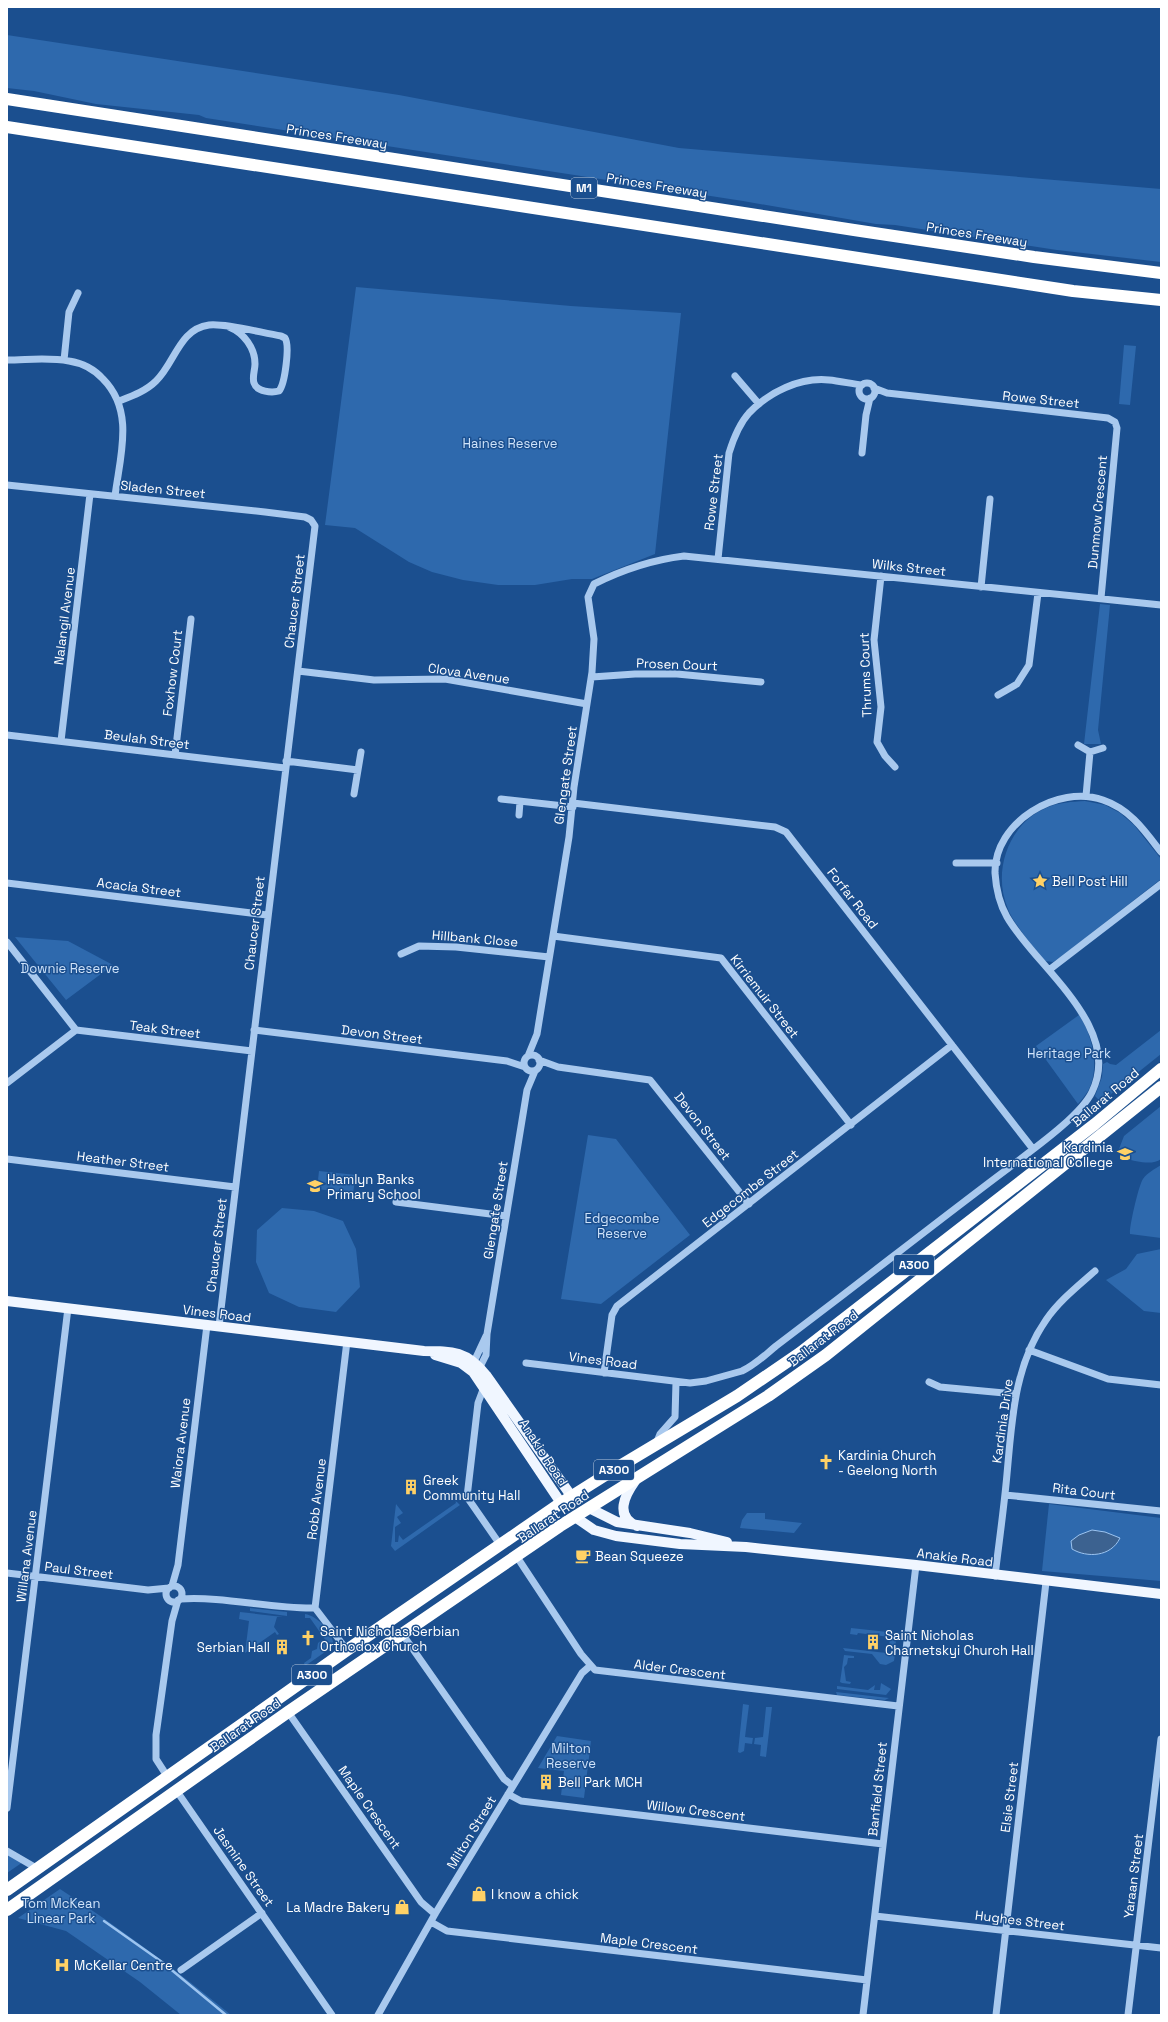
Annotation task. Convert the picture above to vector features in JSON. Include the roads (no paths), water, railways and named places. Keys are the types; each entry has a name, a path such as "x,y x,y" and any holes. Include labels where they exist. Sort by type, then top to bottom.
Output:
{"highway":[{"name":"Princes Freeway","path":"7,99 862,231 1042,258 1161,273"},
{"name":"M1","path":"7,127 1065,290 1161,300"},
{"name":"Ballarat Road","path":"7,1890 346,1650 502,1546 561,1503 737,1396 800,1353 1089,1129 1161,1069"},
{"name":"Ballarat Road","path":"7,1910 288,1712 575,1517 757,1403 826,1355 1161,1087"},
{"name":"Anakie Road","path":"572,1496 589,1508"},
{"name":"Anakie Road","path":"561,1503 575,1517"},
{"path":"167,1776 176,1790"}],"main road":[{"name":"Vines Road","path":"7,1301 424,1351 455,1352 475,1368"},
{"name":"Anakie Road","path":"475,1368 484,1387 561,1503"},
{"name":"Anakie Road","path":"475,1368 572,1496"},
{"path":"637,1526 628,1519 623,1504 627,1492 640,1475"},
{"name":"Anakie Road","path":"589,1508 617,1522 698,1535 746,1547"},
{"name":"Anakie Road","path":"575,1517 594,1530 616,1536 680,1544 746,1547 1161,1594"}],"street":[{"path":"64,360 69,312 78,293"},
{"path":"119,401 140,392 155,382 165,371 183,340 191,332 208,325 229,327 281,336 286,340 287,348 283,382 279,391 260,390 255,386 253,380 254,361 251,348 242,335 229,327"},
{"path":"7,360 64,360 79,363 95,371 107,383 119,401 123,427 115,496"},
{"path":"735,376 759,404"},
{"name":"Rowe Street","path":"718,559 729,454 733,441 749,413 759,404 778,391 797,384 829,380 862,385 869,383 874,388 887,393 1108,418 1115,422 1117,428"},
{"name":"Rowe Street","path":"840,382 867,396 887,393"},
{"path":"862,385 867,396 862,453"},
{"path":"867,396 874,388"},
{"name":"Dunmow Crescent","path":"1101,598 1117,428"},
{"name":"Sladen Street","path":"7,485 302,517 314,523"},
{"name":"Nalangil Avenue","path":"61,741 90,494"},
{"path":"981,587 990,499"},
{"name":"Chaucer Street","path":"219,1326 285,765 315,530 314,523"},
{"name":"Wilks Street","path":"655,560 684,556 718,559 1161,605"},
{"name":"Glengate Street","path":"527,1057 536,1034 553,936 592,677 594,639 588,597 594,584 616,573 655,560"},
{"name":"Thrums Court","path":"881,576 874,640 881,707 877,742 884,756 895,767"},
{"path":"998,695 1017,684 1029,665 1038,593"},
{"name":"Foxhow Court","path":"175,755 191,619"},
{"name":"Clova Avenue","path":"298,671 374,680 445,679 587,704"},
{"name":"Prosen Court","path":"592,677 635,674 677,674 761,682"},
{"name":"Beulah Street","path":"7,735 175,755 358,770"},
{"path":"1078,745 1090,752 1103,748"},
{"path":"354,794 360,752"},
{"path":"1086,796 1090,752"},
{"path":"1161,852 1139,823 1121,808 1103,800 1086,796 1063,798 1042,804 1024,817 1008,834 995,869 997,895 1006,916 1016,932 1049,970 1161,884"},
{"name":"Forfar Road","path":"501,799 520,802 573,805 782,829 786,832 1033,1149"},
{"path":"519,815 520,802"},
{"path":"956,863 997,863"},
{"name":"Acacia Street","path":"7,883 267,915"},
{"name":"Kirriemuir Street","path":"553,936 721,958 850,1124"},
{"path":"7,942 76,1030 7,1083"},
{"name":"Hillbank Close","path":"401,954 419,946 456,947 549,957"},
{"name":"Ballarat Road","path":"701,1382 739,1372 748,1368 1033,1149 1080,1109 1092,1094 1099,1067 1095,1041 1088,1020 1049,970"},
{"name":"Teak Street","path":"76,1030 252,1051"},
{"name":"Devon Street","path":"254,1030 507,1061 526,1068"},
{"name":"Glengate Street","path":"536,1034 538,1059"},
{"name":"Edgecombe Street","path":"604,1373 611,1318 615,1308 952,1045"},
{"path":"533,1055 538,1059 540,1065 536,1070 530,1071 526,1068 524,1063 527,1057 533,1055"},
{"name":"Devon Street","path":"507,1061 527,1057"},
{"name":"Devon Street","path":"538,1059 558,1067 650,1080 749,1204"},
{"name":"Devon Street","path":"536,1070 558,1067"},
{"name":"Glengate Street","path":"475,1368 487,1334 527,1090 526,1068"},
{"name":"Glengate Street","path":"527,1090 536,1070"},
{"name":"Heather Street","path":"7,1160 235,1186"},
{"path":"396,1202 506,1216"},
{"name":"Kardinia Drive","path":"995,1576 1015,1394 1020,1376 1029,1350 1046,1321 1061,1302 1095,1271"},
{"name":"Willana Avenue","path":"7,1808 68,1308"},
{"name":"Waiora Avenue","path":"175,1588 207,1325"},
{"name":"Robb Avenue","path":"316,1608 347,1341"},
{"path":"1029,1350 1108,1379 1161,1385"},
{"name":"Vines Road","path":"526,1363 676,1382 701,1382"},
{"path":"656,1444 660,1434 675,1417 676,1382"},
{"path":"929,1382 940,1387 1015,1394"},
{"path":"484,1387 478,1403 466,1497 502,1546"},
{"name":"Rita Court","path":"1005,1495 1161,1511"},
{"path":"517,1557 590,1666"},
{"name":"Banfield Street","path":"863,2015 898,1706 916,1566"},
{"name":"Paul Street","path":"7,1573 148,1590 175,1588 202,1597 290,1608 316,1608"},
{"name":"Elsie Street","path":"996,2015 1046,1582"},
{"path":"172,1621 168,1598 175,1588"},
{"path":"167,1776 156,1759 156,1735 172,1621 179,1600 175,1588"},
{"name":"Paul Street","path":"148,1590 168,1598 179,1600 202,1597"},
{"path":"316,1608 346,1650"},
{"path":"403,1635 504,1780 513,1786"},
{"name":"Alder Crescent","path":"590,1666 602,1672 898,1706"},
{"name":"Milton Street","path":"378,2015 431,1922 434,1914 582,1673 590,1666"},
{"name":"Maple Crescent","path":"288,1712 422,1902 434,1914"},
{"name":"Yaraan Street","path":"1128,2015 1161,1739"},
{"name":"Jasmine Street","path":"176,1790 332,2015"},
{"name":"Willow Crescent","path":"508,1794 521,1801 883,1844"},
{"path":"7,1851 38,1869"},
{"path":"181,1970 262,1913"},
{"name":"Hughes Street","path":"875,1916 1161,1948"},
{"name":"Maple Crescent","path":"431,1922 447,1932 867,1980"}],"waterway":[{"path":"104,1921 162,1962 226,2015"}],"place":[{"name":"Bell Post Hill","path":"1040,881"},
{"name":"Kardinia International College","path":"1125,1154"},
{"name":"Hamlyn Banks Primary School","path":"315,1186"},
{"name":"Kardinia Church - Geelong North","path":"826,1462"},
{"name":"Greek Community Hall","path":"411,1487"},
{"name":"Bean Squeeze","path":"583,1556"},
{"name":"Saint Nicholas Serbian Orthodox Church","path":"308,1638"},
{"name":"Saint Nicholas Charnetskyi Church Hall","path":"873,1642"},
{"name":"Serbian Hall","path":"282,1647"},
{"name":"Bell Park MCH","path":"546,1782"},
{"name":"I know a chick","path":"479,1894"},
{"name":"La Madre Bakery","path":"402,1907"},
{"name":"McKellar Centre","path":"62,1965"}],"park label":[{"name":"Haines Reserve","path":"510,443"},
{"name":"Downie Reserve","path":"70,968"},
{"name":"Heritage Park","path":"1069,1053"},
{"name":"Edgecombe Reserve","path":"622,1226"},
{"name":"Milton Reserve","path":"571,1756"},
{"name":"Tom McKean Linear Park","path":"61,1910"}]}
